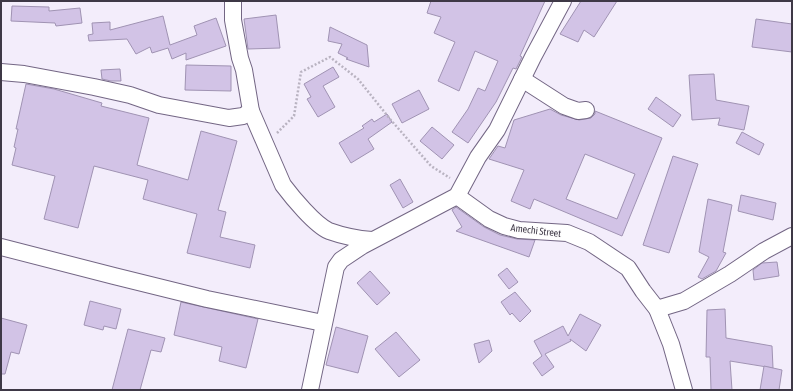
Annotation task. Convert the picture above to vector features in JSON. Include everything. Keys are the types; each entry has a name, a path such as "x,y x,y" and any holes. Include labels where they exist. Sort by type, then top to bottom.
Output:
{"street":[{"path":"232,1 233,20 252,111 283,185 320,225 329,231 356,238 372,240"},
{"path":"310,390 336,266 341,260 372,240 460,191 478,157 497,130 532,57 563,1"},
{"path":"1,72 24,74 94,87 130,95 160,105 229,118 243,116 252,111"},
{"path":"522,79 564,106 578,111 586,110"},
{"name":"Amechi Street","path":"460,191 489,219 504,226 519,230 566,233 589,242 628,268 657,309 672,344 684,390"},
{"path":"657,309 684,301 730,274 764,251 792,236"},
{"path":"1,247 129,280 323,323"}],"path":[{"path":"266,144 294,116 301,72 330,57 358,79 431,166 460,191"}],"building":[{"path":"431,1 545,1 520,56 522,57 516,69 513,68 496,102 468,143 452,132 468,109 478,88 485,91 498,61 475,51 459,91 438,81 455,42 434,33 441,17 427,13"},
{"path":"581,1 617,1 594,37 584,30 578,42 560,34"},
{"path":"12,6 49,7 49,11 80,8 82,23 56,26 55,23 11,21"},
{"path":"276,15 280,48 248,49 244,19"},
{"path":"163,16 170,45 197,35 194,26 216,18 226,46 186,60 186,53 172,59 168,48 152,53 150,47 136,54 127,39 89,41 88,35 93,34 92,23 110,22 110,30"},
{"path":"756,19 792,24 792,52 752,47"},
{"path":"330,27 367,45 369,67 346,59 348,58 338,53 342,44 328,41"},
{"path":"186,65 231,66 231,91 185,90"},
{"path":"333,67 339,77 323,86 335,107 318,117 307,99 311,97 304,84"},
{"path":"120,69 121,81 102,79 101,70"},
{"path":"714,74 716,100 749,106 744,130 718,125 720,118 692,120 689,75"},
{"path":"26,84 54,89 102,103 101,106 149,118 137,165 188,180 201,131 237,141 218,210 226,212 220,237 255,245 250,268 187,253 197,214 143,199 148,180 94,166 78,228 44,219 55,176 12,165 16,148 14,147 18,129 16,129"},
{"path":"419,90 429,109 402,123 392,104"},
{"path":"656,97 681,115 673,127 648,109"},
{"path":"550,109 561,115 579,120 591,118 595,114 595,111 662,138 622,236 534,199 530,209 511,201 524,170 489,159 498,146 505,148 514,120","holes":["585,154 635,174 617,219 566,199"]},
{"path":"387,114 392,122 368,139 374,149 351,163 339,143 364,128 362,126 372,119 374,122"},
{"path":"432,127 454,145 442,159 420,141"},
{"path":"742,132 764,144 759,155 736,143"},
{"path":"673,156 698,164 669,253 643,245"},
{"path":"400,179 413,202 403,208 390,185"},
{"path":"741,195 776,203 773,220 738,211"},
{"path":"708,199 732,205 723,252 726,253 716,271 702,279 698,277 709,257 699,252"},
{"path":"456,207 484,227 500,235 517,239 535,240 529,257 456,231 462,227 452,210"},
{"path":"777,262 779,276 754,280 753,270 762,263"},
{"path":"507,268 518,282 509,289 498,275"},
{"path":"370,271 390,293 377,305 357,283"},
{"path":"515,292 531,311 520,322 512,313 510,315 501,302"},
{"path":"90,301 121,309 116,329 104,326 103,330 84,325"},
{"path":"181,302 258,319 246,368 219,361 222,347 174,335"},
{"path":"725,309 726,338 772,346 773,368 730,361 732,390 711,390 710,357 706,357 707,310"},
{"path":"580,314 601,325 586,351 570,339 571,341 545,354 554,367 542,376 533,363 542,356 534,341 563,326 568,336"},
{"path":"1,318 27,325 19,354 11,352 5,374 1,374"},
{"path":"336,327 368,336 358,373 326,365"},
{"path":"128,329 165,338 161,352 151,350 140,390 112,390"},
{"path":"396,332 420,360 399,377 375,349"},
{"path":"489,340 492,351 479,363 474,344"},
{"path":"764,366 782,370 779,390 760,390"}]}
